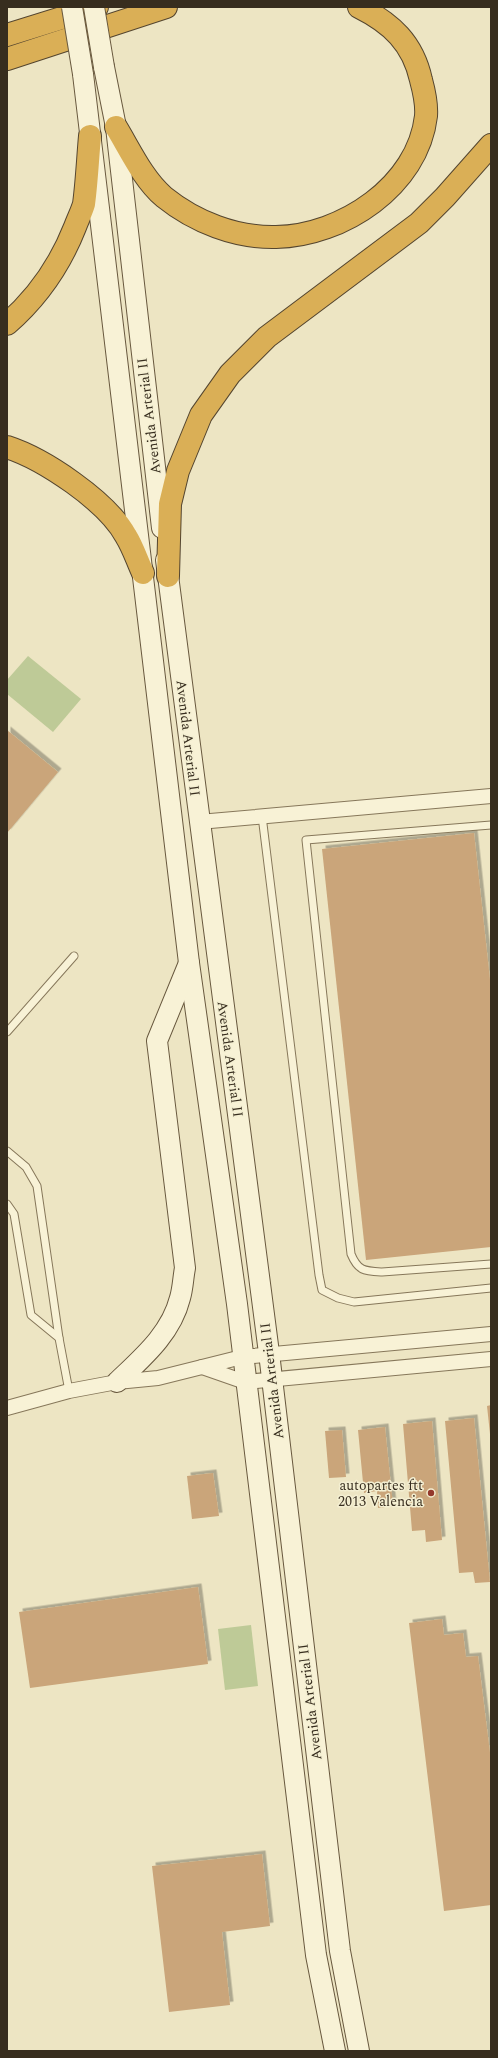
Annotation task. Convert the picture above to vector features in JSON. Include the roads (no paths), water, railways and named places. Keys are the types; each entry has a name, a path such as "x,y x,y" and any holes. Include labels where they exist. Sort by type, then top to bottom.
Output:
{"highway":[{"path":"7,35 96,7"},
{"path":"7,59 166,7"},
{"path":"116,127 150,181 163,196 197,218 220,228 245,235 276,237 308,234 343,221 371,204 394,184 410,161 421,137 426,115 424,90 418,65 406,44 390,24 359,7"},
{"path":"7,324 21,312 40,290 55,269 70,240 84,205 90,136"},
{"path":"168,576 170,504 178,471 201,415 230,374 267,337 419,223 445,197 491,145"},
{"path":"7,447 66,477 99,502 126,535 142,573"}],"street":[{"name":"Avenida Arterial II","path":"72,7 83,74 189,963 237,1304 245,1382 316,1955 335,2051"},
{"name":"Avenida Arterial II","path":"96,7 104,68 116,127 168,576 269,1353 340,1951 359,2051"},
{"path":"199,822 491,796"},
{"path":"117,1382 147,1353 168,1328 180,1298 185,1268 157,1041 189,963"},
{"path":"7,1408 70,1391 117,1382 158,1378 242,1357 269,1353 491,1334"},
{"path":"202,1367 245,1382 491,1358"}],"lane":[{"path":"262,816 319,1276 322,1290 338,1298 354,1302 491,1288"},
{"path":"491,825 306,840 351,1254 355,1264 364,1271 382,1272 491,1264"},
{"path":"7,1032 74,956"},
{"path":"7,1151 26,1167 37,1186 59,1338 70,1391"},
{"path":"7,1204 14,1214 31,1315 59,1338"}],"place":[{"name":"autopartes ftt 2013 Valencia","path":"431,1493"}]}
